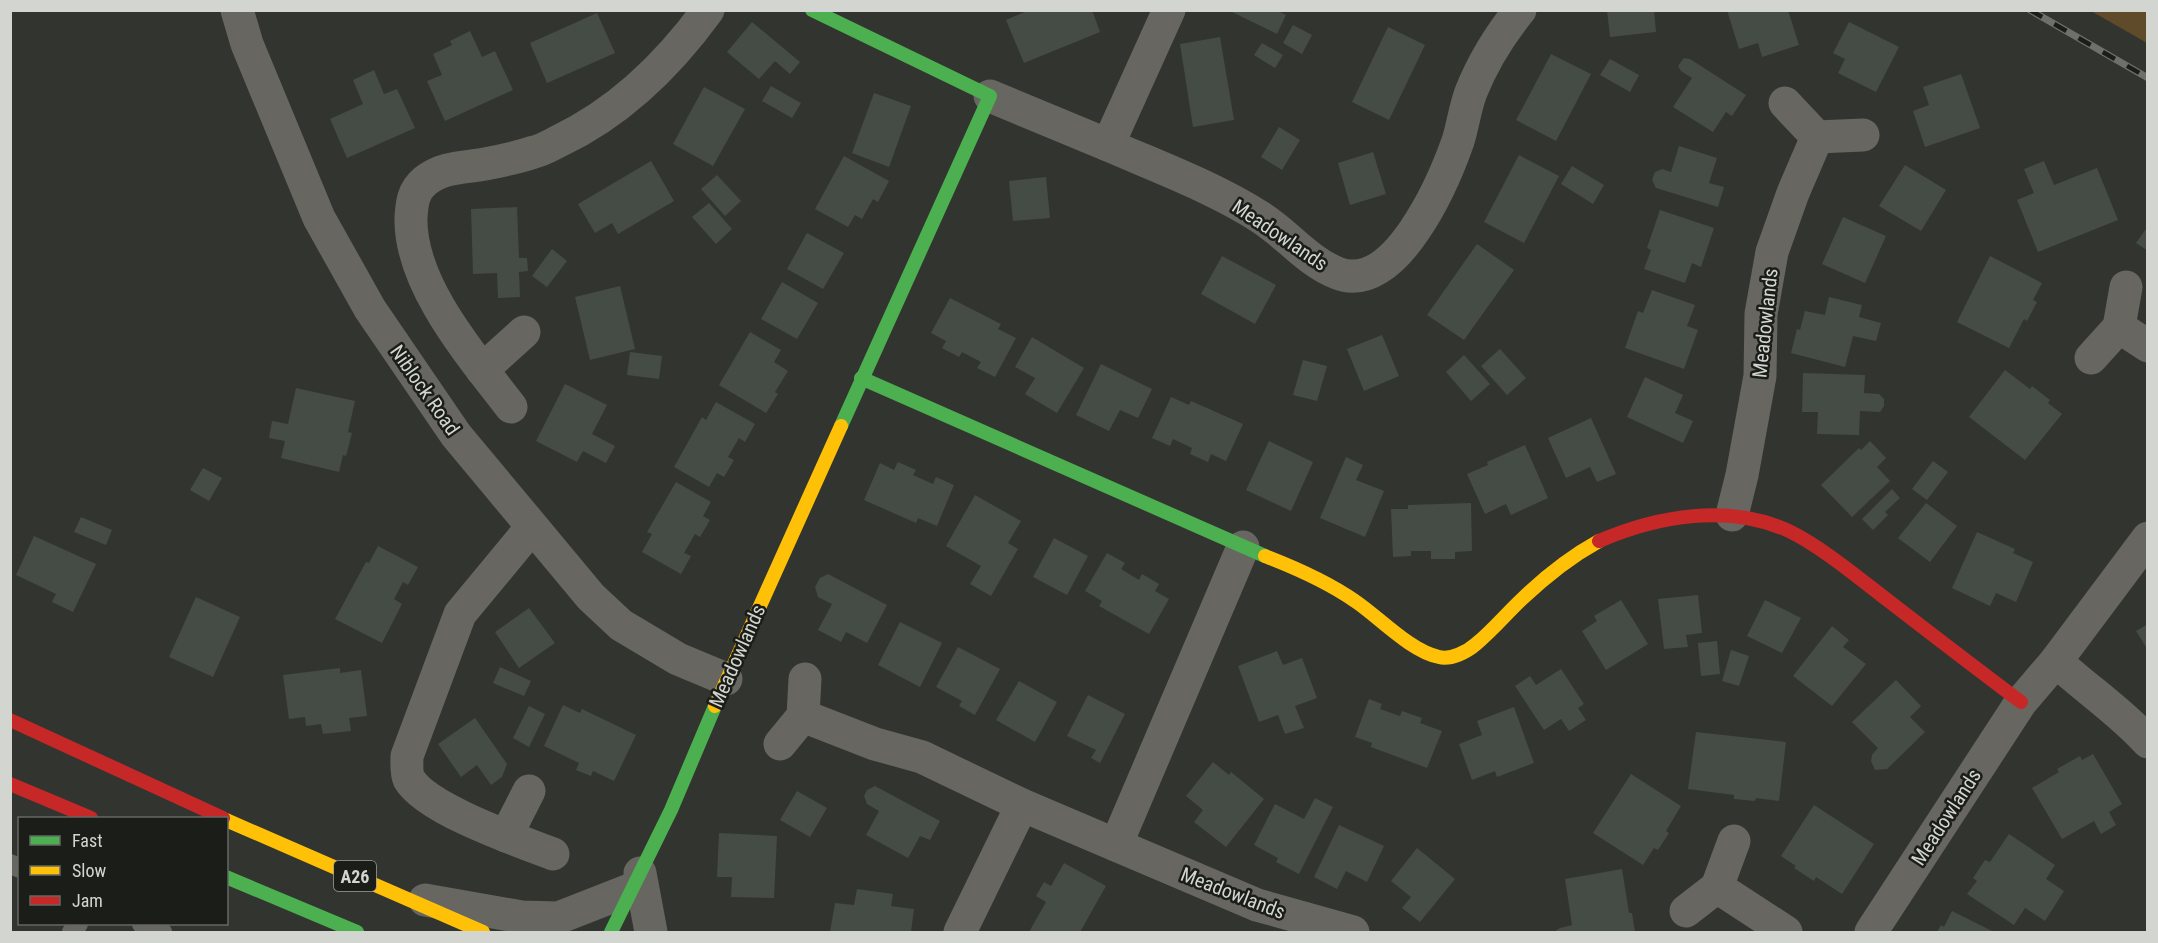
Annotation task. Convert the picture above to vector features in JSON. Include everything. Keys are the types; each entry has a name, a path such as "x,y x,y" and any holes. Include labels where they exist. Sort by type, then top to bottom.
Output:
{"main road":[{"name":"Meadowlands","path":"611,933 671,810 726,679 990,96 812,10"},
{"path":"861,378 1329,584 1356,600 1406,639 1433,655 1446,658 1459,655 1475,645 1558,566 1600,541 1628,529 1656,522 1693,516 1732,515 1787,530 1833,559 2020,702"},
{"name":"A26","path":"10,720 221,817"},
{"path":"10,784 85,817"},
{"name":"A26","path":"228,820 286,848 483,933"},
{"name":"A26","path":"228,878 357,933"}],"street":[{"name":"Niblock Road","path":"237,10 248,44 319,218 369,309 456,435 591,597 621,625 678,659 726,679"},
{"path":"511,407 482,370 444,314 419,268 413,244 411,221 412,201 416,190 425,181 451,168 484,164 535,152 608,114 643,85 708,10"},
{"path":"1108,145 1169,10"},
{"name":"Meadowlands","path":"990,96 1108,145 1212,192 1260,217 1319,264 1338,274 1350,277 1368,273 1388,262 1427,211 1437,193 1454,150 1471,94 1485,60 1504,29 1520,10"},
{"path":"1785,103 1817,137 1863,135"},
{"name":"Meadowlands","path":"1732,515 1742,475 1760,376 1761,314 1772,252 1793,193 1817,137"},
{"path":"2091,358 2119,327 2126,287"},
{"path":"2119,327 2148,346"},
{"path":"482,370 524,332"},
{"path":"532,527 460,615 407,756 408,777 420,794 480,826 553,854"},
{"name":"Meadowlands","path":"1871,933 2020,702 2056,661 2148,538"},
{"path":"1116,845 1243,547"},
{"path":"2056,661 2085,688 2116,711 2148,742"},
{"path":"780,744 803,716 805,680"},
{"name":"Meadowlands","path":"803,716 875,744 922,757 1022,805 1257,905 1353,933"},
{"path":"506,836 529,791"},
{"path":"960,933 1022,805"},
{"path":"1686,911 1717,887 1734,841"},
{"path":"399,895 522,917 558,918 598,904 636,881 651,933"},
{"path":"1717,887 1786,933"}],"lane":[{"path":"144,925 162,933"}],"shaded area":[{"path":"2091,11 2147,11 2147,43"}],"building":[{"path":"1029,10 1092,10 1100,32 1024,63 1006,20"},
{"path":"1228,10 1276,10 1286,15 1277,34"},
{"path":"1607,10 1654,10 1656,32 1610,37"},
{"path":"1727,10 1788,10 1799,45 1762,57 1758,43 1739,49"},
{"path":"597,13 615,53 547,83 530,43"},
{"path":"752,22 800,62 790,74 775,61 759,79 727,52"},
{"path":"1849,22 1899,47 1876,92 1838,73 1845,59 1833,53"},
{"path":"1293,25 1312,35 1302,54 1283,43"},
{"path":"1388,27 1425,45 1389,120 1352,102"},
{"path":"470,31 482,57 495,51 513,90 445,121 427,81 442,75 433,54 452,45 450,41"},
{"path":"1220,37 1234,120 1193,127 1180,44"},
{"path":"1262,43 1283,55 1275,68 1254,55"},
{"path":"1551,54 1591,74 1556,141 1516,120"},
{"path":"1684,58 1690,59 1746,95 1732,116 1726,112 1713,132 1673,107 1692,78 1681,71 1678,66"},
{"path":"1610,59 1639,75 1630,92 1600,75"},
{"path":"374,70 384,94 397,89 415,128 347,158 330,119 363,104 353,80"},
{"path":"1961,74 1980,128 1925,147 1913,111 1929,105 1923,87"},
{"path":"771,86 801,103 792,118 762,101"},
{"path":"704,87 745,109 713,166 673,144"},
{"path":"874,93 911,106 889,167 852,153"},
{"path":"1279,127 1300,140 1282,170 1261,157"},
{"path":"1679,146 1717,158 1709,183 1724,187 1718,207 1656,188 1652,180 1655,172 1662,169 1671,172"},
{"path":"1373,152 1386,194 1350,205 1338,163"},
{"path":"1519,155 1559,176 1524,243 1484,222"},
{"path":"844,156 889,181 878,202 873,199 862,219 855,215 848,227 815,209"},
{"path":"651,161 674,201 618,234 612,223 595,233 578,204"},
{"path":"2044,161 2054,185 2097,168 2118,220 2038,252 2017,200 2034,193 2024,169"},
{"path":"1905,165 1946,190 1921,231 1879,206"},
{"path":"1572,166 1604,185 1593,204 1561,184"},
{"path":"717,175 741,201 725,216 701,189"},
{"path":"1046,177 1050,218 1013,221 1009,181"},
{"path":"709,203 732,229 716,244 692,217"},
{"path":"517,207 519,258 527,258 528,271 519,272 520,297 498,298 497,273 473,274 471,209"},
{"path":"1660,210 1714,228 1701,267 1692,263 1685,283 1644,269 1651,250 1647,248"},
{"path":"1843,217 1886,236 1865,283 1822,264"},
{"path":"2148,226 2148,251 2136,243"},
{"path":"807,233 844,253 823,289 787,269"},
{"path":"1477,244 1514,270 1464,340 1427,315"},
{"path":"552,249 567,261 547,287 532,276"},
{"path":"1222,256 1276,285 1255,324 1201,294"},
{"path":"1990,256 2042,283 2033,300 2037,302 2027,321 2024,319 2009,348 1957,322"},
{"path":"782,282 818,303 797,339 761,319"},
{"path":"620,286 635,349 590,360 575,297"},
{"path":"1652,290 1695,305 1687,326 1698,330 1684,369 1625,348 1638,311 1643,313"},
{"path":"1829,297 1862,305 1859,317 1881,323 1876,341 1853,336 1845,367 1791,353 1797,329 1800,330 1805,311 1825,315"},
{"path":"950,298 1001,324 998,329 1016,338 995,377 977,368 981,362 962,352 959,357 942,348 946,341 931,333"},
{"path":"750,332 781,350 774,362 788,371 775,392 778,394 766,413 719,385"},
{"path":"1382,335 1399,376 1364,391 1347,349"},
{"path":"1032,337 1084,368 1057,413 1025,394 1035,378 1015,367"},
{"path":"1500,349 1526,378 1507,395 1481,366"},
{"path":"630,352 662,356 659,379 627,375"},
{"path":"1464,355 1490,384 1471,401 1446,372"},
{"path":"1303,360 1327,366 1317,401 1293,395"},
{"path":"1101,364 1152,389 1138,418 1120,410 1109,431 1076,415"},
{"path":"2005,370 2030,389 2032,386 2050,400 2048,403 2062,414 2025,460 1969,417"},
{"path":"1803,373 1865,375 1864,393 1879,394 1884,399 1884,406 1880,412 1860,411 1859,435 1817,434 1818,412 1802,412"},
{"path":"1645,377 1683,395 1675,413 1693,421 1683,443 1627,417"},
{"path":"565,384 607,405 592,434 615,446 606,463 583,451 577,462 536,441"},
{"path":"296,388 355,401 348,432 352,433 339,472 281,458 285,441 269,438 272,421 288,424"},
{"path":"1171,397 1189,405 1191,401 1243,424 1226,461 1211,454 1208,462 1190,454 1192,448 1173,439 1170,446 1152,438"},
{"path":"716,402 755,424 745,442 739,438 728,457 734,460 724,477 717,473 709,487 674,467 702,417 706,420"},
{"path":"1591,418 1616,474 1597,482 1590,467 1566,478 1548,438"},
{"path":"1269,441 1313,462 1291,511 1246,490"},
{"path":"1870,441 1886,458 1877,467 1890,481 1852,517 1821,485 1859,448 1861,450"},
{"path":"1525,445 1548,498 1511,515 1506,504 1485,514 1467,474"},
{"path":"1346,457 1363,465 1356,480 1384,491 1365,537 1320,518"},
{"path":"1933,461 1948,472 1927,500 1912,489"},
{"path":"898,462 916,470 913,475 933,484 936,477 954,485 937,526 918,518 916,523 864,500 880,463 894,470"},
{"path":"203,468 222,478 209,501 190,490"},
{"path":"676,482 711,502 703,516 710,520 700,537 695,534 684,553 691,556 681,574 642,552 652,534 647,532"},
{"path":"1892,489 1900,498 1885,512 1888,515 1873,530 1862,519"},
{"path":"975,495 1021,521 1008,543 1018,549 991,596 970,584 981,566 946,546"},
{"path":"1471,503 1472,551 1455,552 1455,559 1431,559 1431,551 1411,551 1411,556 1393,557 1391,509 1408,509 1408,505"},
{"path":"1926,503 1957,526 1930,562 1898,538"},
{"path":"81,517 112,530 106,545 74,532"},
{"path":"1977,532 2015,549 2013,553 2033,562 2016,602 1996,593 1990,606 1952,588"},
{"path":"34,536 96,564 73,612 52,602 56,594 16,575"},
{"path":"1054,538 1088,556 1067,595 1033,577"},
{"path":"378,546 418,567 408,585 403,582 394,599 402,604 382,643 335,619 366,562 369,563"},
{"path":"1107,553 1125,563 1121,569 1139,580 1142,574 1159,584 1155,591 1169,599 1149,634 1099,606 1102,601 1085,591"},
{"path":"828,574 887,605 867,643 846,632 841,642 818,630 832,604 818,597 815,587 820,578"},
{"path":"1698,595 1702,633 1686,635 1688,647 1664,649 1658,599"},
{"path":"196,597 240,617 213,677 169,657"},
{"path":"1621,600 1648,644 1606,670 1582,631 1597,621 1594,616"},
{"path":"1765,600 1801,618 1782,653 1747,636"},
{"path":"529,608 555,643 519,668 495,632"},
{"path":"900,622 942,643 920,687 878,665"},
{"path":"2148,624 2148,650 2136,631"},
{"path":"1832,626 1849,640 1843,647 1866,664 1832,706 1793,676"},
{"path":"1717,641 1720,674 1701,676 1698,643"},
{"path":"958,647 1000,669 975,715 959,706 962,701 936,687"},
{"path":"1731,650 1749,656 1739,686 1722,681"},
{"path":"1277,651 1283,665 1302,658 1317,698 1295,706 1304,728 1285,734 1278,715 1259,722 1238,666"},
{"path":"500,667 531,681 524,696 493,683"},
{"path":"340,668 340,673 361,670 367,716 349,718 351,731 323,734 321,724 306,726 305,717 289,719 283,675"},
{"path":"1561,669 1584,704 1578,708 1586,720 1569,731 1561,719 1544,730 1515,686 1530,676 1536,685"},
{"path":"1896,680 1921,706 1910,717 1925,732 1887,769 1875,770 1871,761 1872,755 1878,748 1852,722"},
{"path":"1019,681 1057,702 1035,742 996,720"},
{"path":"1088,695 1125,714 1100,763 1091,758 1096,750 1067,736"},
{"path":"1369,699 1382,704 1380,709 1400,716 1402,711 1422,718 1420,723 1442,731 1427,768 1371,747 1372,743 1355,737"},
{"path":"563,705 580,713 582,709 636,735 614,781 593,771 591,776 576,770 579,763 544,746"},
{"path":"529,706 545,714 529,747 513,738"},
{"path":"1514,707 1534,763 1497,777 1495,771 1472,780 1459,744 1482,735 1477,721"},
{"path":"475,718 507,764 502,777 491,785 477,765 461,777 438,744"},
{"path":"1696,732 1786,742 1779,801 1756,798 1755,801 1734,799 1734,795 1688,789"},
{"path":"2093,754 2122,804 2109,812 2116,825 2101,834 2094,821 2062,839 2032,788 2059,772 2057,769 2080,756 2082,760"},
{"path":"1213,762 1229,775 1231,772 1264,799 1226,847 1194,822 1203,810 1186,796"},
{"path":"1631,774 1681,806 1666,831 1669,833 1658,850 1654,848 1643,865 1593,833"},
{"path":"875,786 940,821 930,840 920,836 908,858 866,835 879,811 867,804 864,796 867,790"},
{"path":"797,791 827,808 810,837 780,820"},
{"path":"1315,798 1333,807 1299,874 1276,862 1278,858 1254,845 1275,804 1304,819"},
{"path":"1814,805 1874,844 1842,894 1816,877 1814,881 1781,856"},
{"path":"1339,825 1384,846 1367,882 1346,871 1337,889 1314,877"},
{"path":"719,833 777,836 774,898 731,897 732,877 717,877"},
{"path":"2009,834 2055,865 2046,879 2064,891 2045,921 2025,908 2014,925 1967,894 1977,881 1973,878 1985,860 1990,862"},
{"path":"1417,848 1455,879 1420,922 1402,908 1411,897 1391,881"},
{"path":"1064,863 1106,886 1080,932 1029,932 1046,902 1036,896 1044,882 1051,886"},
{"path":"1622,869 1629,913 1632,913 1635,932 1554,932 1572,925 1565,879"},
{"path":"857,889 893,894 891,906 914,909 911,932 830,932 835,903 854,905"},
{"path":"1952,911 1994,932 1937,932 1941,925 1944,927"}],"railway":[{"path":"2030,10 2148,78"}],"traffic: fast":[{"path":"812,10 990,96 841,426"},
{"path":"861,378 1265,556"},
{"path":"611,932 671,810 715,706"},
{"path":"228,878 357,932"}],"traffic: slow":[{"path":"715,706 841,426"},
{"path":"1265,556 1345,594 1406,641 1428,654 1444,658 1459,655 1472,647 1549,575 1599,541"},
{"path":"228,821 483,932"}],"traffic: jam":[{"path":"1599,541 1645,525 1693,516 1718,515 1766,522 1802,538 1841,564 2021,702"},
{"path":"10,720 221,817"},
{"path":"10,784 89,817"}]}
